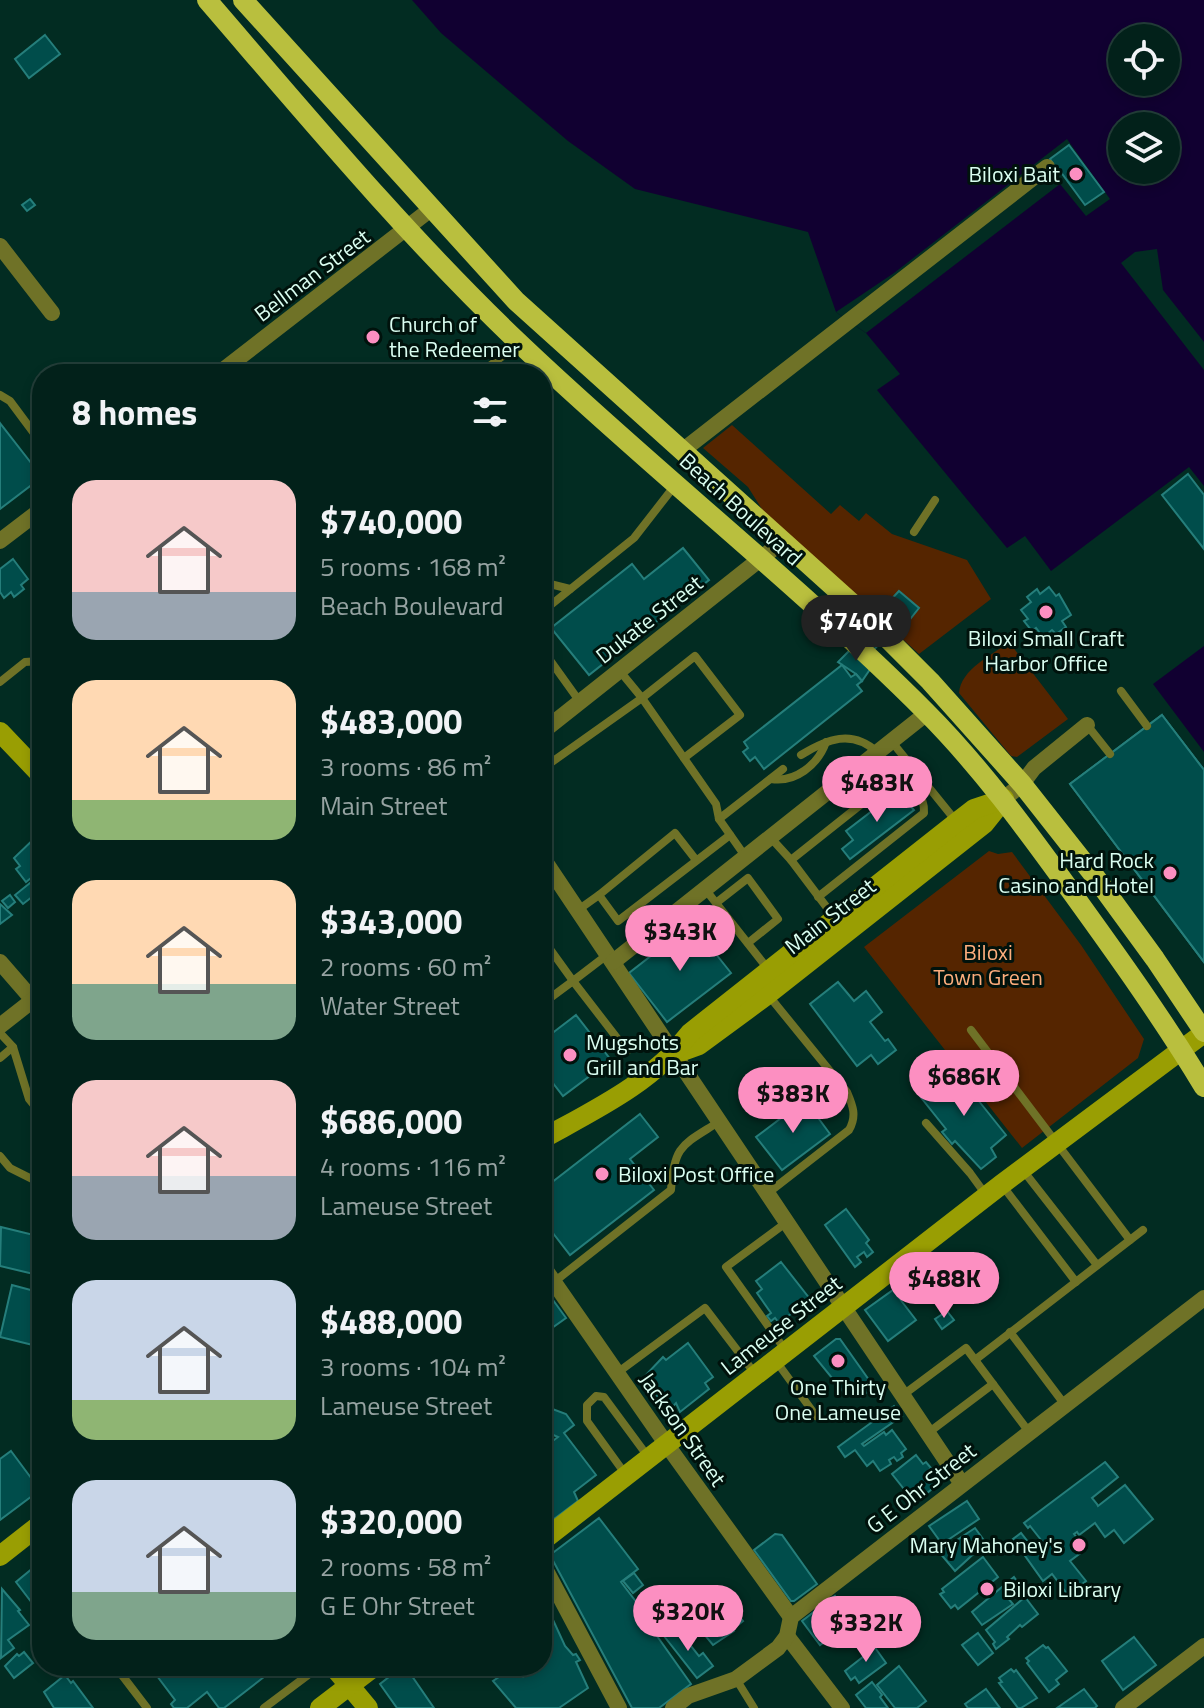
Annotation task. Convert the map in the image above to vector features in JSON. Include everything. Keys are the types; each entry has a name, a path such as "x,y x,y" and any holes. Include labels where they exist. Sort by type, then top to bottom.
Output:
{"main road":[{"name":"Beach Boulevard","path":"207,0 407,229 543,364"},
{"name":"Beach Boulevard","path":"243,0 516,301 894,643 1022,784 1129,923 1204,1033"},
{"name":"Beach Boulevard","path":"552,372 762,559 927,713 1004,799 1118,956 1204,1087"}],"street":[{"path":"682,451 1047,167"},
{"name":"Bellman Street","path":"231,364 431,209"},
{"path":"0,246 52,313"},
{"path":"0,541 32,517"},
{"name":"Dukate Street","path":"552,724 783,541"},
{"path":"610,958 705,888 927,713"},
{"name":"Main Street","path":"552,1131 614,1100 674,1054 690,1033 769,970 840,926 984,824 1034,768 1087,725"},
{"path":"0,732 32,765"},
{"name":"Main Street","path":"674,1054 699,1045 767,995 957,822 974,809 1004,799"},
{"path":"552,872 962,1484"},
{"path":"0,962 32,991"},
{"path":"0,1026 32,1001"},
{"name":"Lameuse Street","path":"552,1533 994,1190 1204,1033"},
{"name":"Jackson Street","path":"552,1279 791,1617"},
{"name":"G E Ohr Street","path":"791,1617 1204,1298"},
{"path":"0,1556 32,1531"},
{"path":"552,1582 619,1708"},
{"path":"673,1708 688,1696 736,1679 778,1648 787,1636 791,1617"},
{"path":"787,1636 842,1708"},
{"path":"1123,1708 1204,1646"},
{"path":"320,1708 352,1677"},
{"path":"352,1677 368,1708"},
{"path":"352,1677 378,1708"}],"lane":[{"path":"492,364 520,343"},
{"path":"0,395 10,401 32,431"},
{"path":"552,604 634,538 677,484"},
{"path":"914,532 935,500"},
{"path":"552,584 570,589"},
{"path":"552,762 695,656 740,715 684,758"},
{"path":"0,682 25,662 32,662"},
{"path":"552,663 580,702"},
{"path":"619,670 716,804 719,819 745,856"},
{"path":"1121,691 1147,726"},
{"path":"1087,725 1110,754"},
{"path":"801,755 826,742 857,739 877,752"},
{"path":"891,741 957,822"},
{"path":"771,779 784,781 794,777 815,762 826,742"},
{"path":"25,758 32,752"},
{"path":"719,819 783,769"},
{"path":"791,860 893,779 901,778 913,769"},
{"path":"818,897 924,813 921,797 911,784 901,778"},
{"path":"578,910 675,833 696,860"},
{"path":"599,895 618,921 730,835"},
{"path":"770,836 840,926"},
{"path":"716,903 748,878 778,919 748,943"},
{"path":"705,888 769,970"},
{"path":"552,952 627,1051"},
{"path":"552,997 610,958"},
{"path":"767,995 847,1092 854,1108 849,1130 768,1193"},
{"path":"971,1030 1130,1240"},
{"path":"0,1033 13,1047 32,1103"},
{"path":"0,1058 13,1047"},
{"path":"554,1282 671,1190 673,1167 679,1149 720,1121"},
{"path":"926,1123 970,1173 994,1190 1076,1282"},
{"path":"0,1156 10,1168 32,1179"},
{"path":"1022,1169 1097,1265"},
{"path":"787,1222 726,1267 816,1416"},
{"path":"975,1360 1143,1230"},
{"path":"617,1373 705,1308 756,1375"},
{"path":"1010,1332 1065,1405"},
{"path":"903,1395 966,1348 1029,1432"},
{"path":"928,1433 993,1384"},
{"path":"626,1475 587,1421 587,1405 596,1396 604,1397 649,1458"},
{"path":"123,1676 147,1708"},
{"path":"264,1708 307,1676"},
{"path":"736,1679 754,1708"}],"green space":[{"path":"732,425 831,514 840,505 859,521 866,513 892,534 967,560 991,599 919,654 765,514 748,487 703,448"},
{"path":"1009,642 1068,719 1017,757 1011,756 959,693 971,670"},
{"name":"Biloxi Town Green","path":"989,851 998,854 1012,852 1081,945 1144,1039 1138,1058 1022,1148 864,947"}],"shaded area":[{"path":"412,0 1204,0 1204,486 1189,467 1051,571 1025,536 1007,548 877,390 900,374 866,333 836,312 808,232 635,189 568,141 441,33"},
{"path":"1204,646 1204,752 1153,684"}],"pier":[{"path":"1067,139 1110,199 1086,216 1060,184 866,333 836,312 894,273"},
{"path":"1157,249 1163,290 1204,342 1204,370 1121,263 1135,252"}],"building":[{"path":"45,35 60,54 29,78 15,59"},
{"name":"Biloxi Bait","path":"1069,145 1104,192 1085,205 1060,171 1054,176 1049,169 1054,165 1050,159"},
{"path":"30,199 35,205 27,211 22,205"},
{"path":"0,423 32,464 32,485 0,509"},
{"path":"1188,474 1204,495 1204,549 1162,495"},
{"path":"683,548 709,580 589,675 552,627 632,564 644,579"},
{"path":"13,559 28,579 21,585 24,589 14,597 11,592 4,598 0,592 0,569"},
{"name":"Biloxi Small Craft Harbor Office","path":"1049,587 1056,596 1059,594 1071,615 1062,621 1066,627 1056,634 1052,630 1043,637 1036,628 1032,631 1024,621 1028,619 1021,610 1031,602 1027,597 1037,589 1040,594"},
{"path":"899,591 919,608 907,623 886,605"},
{"path":"894,612 903,619 866,658 857,651"},
{"path":"853,647 873,665 862,681 838,662"},
{"path":"842,665 851,677 856,674 862,681 857,685 862,691 764,769 755,757 750,761 743,752 748,748 744,742"},
{"name":"Hard Rock Casino and Hotel","path":"1162,715 1204,770 1204,962 1070,784"},
{"name":"Hard Rock Casino and Hotel","path":"1162,715 1204,770 1204,962 1070,784"},
{"path":"898,791 914,810 850,859 842,849 853,840 846,831"},
{"path":"32,841 32,877 26,882 16,869 20,866 14,858"},
{"path":"32,881 32,897 23,904 15,895"},
{"path":"10,895 15,902 8,908 2,901"},
{"path":"0,904 12,915 0,924"},
{"path":"692,924 731,973 667,1022 629,973"},
{"path":"838,982 854,1001 866,991 882,1012 870,1022 896,1050 878,1064 871,1055 857,1066 810,1004"},
{"path":"576,1015 611,1060 563,1096 552,1082 552,1033"},
{"path":"954,1070 1006,1135 991,1148 996,1157 981,1169 955,1141 952,1144 942,1132 946,1129 919,1095"},
{"path":"805,1100 830,1134 782,1170 756,1137"},
{"name":"Biloxi Post Office","path":"640,1114 658,1137 630,1159 654,1190 570,1255 552,1232 552,1182"},
{"path":"846,1209 869,1240 866,1243 873,1252 867,1257 864,1252 857,1257 861,1262 855,1267 825,1225"},
{"path":"1,1227 32,1235 32,1274 0,1266"},
{"path":"781,1262 810,1299 779,1323 767,1316 771,1313 757,1293 762,1289 756,1281"},
{"path":"12,1285 32,1290 32,1345 0,1337"},
{"path":"893,1290 916,1320 888,1341 865,1310"},
{"path":"552,1301 566,1318 552,1328"},
{"path":"947,1311 954,1320 942,1329 935,1319"},
{"path":"840,1339 874,1387 861,1397 854,1388 845,1394 814,1356"},
{"path":"688,1343 713,1377 705,1383 709,1389 680,1412 676,1403 669,1411 643,1378 663,1357 666,1360"},
{"path":"894,1406 902,1416 862,1444 864,1446 892,1430 906,1449 901,1453 903,1457 897,1461 894,1457 889,1460 891,1464 880,1471 873,1461 867,1466 855,1450 845,1457 838,1447"},
{"path":"552,1409 566,1414 574,1425 564,1433 596,1475 574,1492 578,1501 554,1519 552,1442 558,1437 552,1434"},
{"path":"11,1451 32,1479 32,1496 0,1520 0,1459"},
{"path":"916,1455 931,1468 928,1471 938,1484 915,1503 892,1474"},
{"path":"1105,1462 1118,1477 1092,1498 1098,1506 1125,1485 1153,1519 1124,1543 1114,1530 1105,1537 1095,1523 1079,1535 1077,1532 1074,1534 1086,1549 1070,1561 1086,1581 1068,1595 1052,1574 1043,1581 1013,1539 1021,1533 1036,1552 1045,1545 1024,1523"},
{"path":"967,1501 979,1519 942,1544 929,1526"},
{"path":"599,1518 638,1569 621,1582 644,1612 664,1597 681,1618 657,1636 691,1684 659,1708 632,1708 552,1559 552,1553"},
{"path":"975,1528 988,1546 979,1549 955,1571 939,1552"},
{"path":"775,1534 782,1535 817,1584 794,1601 754,1550"},
{"path":"983,1557 998,1577 958,1609 955,1605 951,1608 940,1594 944,1592 942,1589"},
{"path":"32,1569 32,1603 16,1582"},
{"path":"634,1573 643,1585 633,1593 623,1581"},
{"path":"1014,1577 1020,1585 1006,1596 1013,1604 982,1625 972,1612"},
{"path":"2,1589 29,1625 8,1640 14,1648 1,1658"},
{"path":"723,1596 729,1604 725,1610 730,1606 734,1611 731,1617 736,1612 743,1621 713,1645 703,1633 708,1629 705,1625 696,1631 690,1622 703,1610 703,1606"},
{"path":"835,1596 854,1621 820,1645 802,1621"},
{"path":"1025,1597 1038,1614 1022,1627 1020,1625 996,1649 986,1630"},
{"path":"552,1618 565,1646 580,1660 576,1662 588,1688 559,1708 516,1708 493,1681 500,1676 552,1676"},
{"path":"676,1627 699,1656 703,1653 713,1666 697,1678 664,1636"},
{"path":"978,1633 993,1653 978,1665 962,1645"},
{"path":"1134,1637 1156,1665 1123,1690 1102,1661"},
{"path":"871,1642 886,1663 859,1683 855,1677 851,1680 845,1671 864,1656 860,1650"},
{"path":"1043,1645 1067,1671 1056,1680 1059,1684 1049,1692 1026,1658"},
{"path":"24,1652 32,1664 14,1678 5,1666 17,1654 19,1656"},
{"path":"899,1666 926,1701 917,1708 895,1708 877,1685"},
{"path":"1011,1669 1016,1670 1037,1698 1021,1708 999,1683 1002,1682 999,1678"},
{"path":"66,1676 93,1708 54,1708 44,1692"},
{"path":"157,1676 265,1676 224,1708 219,1708 207,1692 187,1708 174,1708 171,1704 175,1700"},
{"path":"390,1676 412,1676 434,1708 397,1708 380,1684"},
{"path":"872,1682 888,1708 866,1708 856,1695"},
{"path":"986,1689 1000,1708 968,1708 965,1704"},
{"path":"1084,1689 1097,1706 1095,1708 1057,1708"}],"place":[{"name":"Biloxi Bait","path":"1076,174"},
{"name":"Church of the Redeemer","path":"373,337"},
{"name":"Biloxi Small Craft Harbor Office","path":"1046,612"},
{"name":"Hard Rock Casino and Hotel","path":"1170,873"},
{"name":"Mugshots Grill and Bar","path":"570,1055"},
{"name":"Biloxi Post Office","path":"602,1174"},
{"name":"One Thirty One Lameuse","path":"838,1361"},
{"name":"Mary Mahoney's","path":"1079,1545"},
{"name":"Biloxi Library","path":"987,1589"}]}
